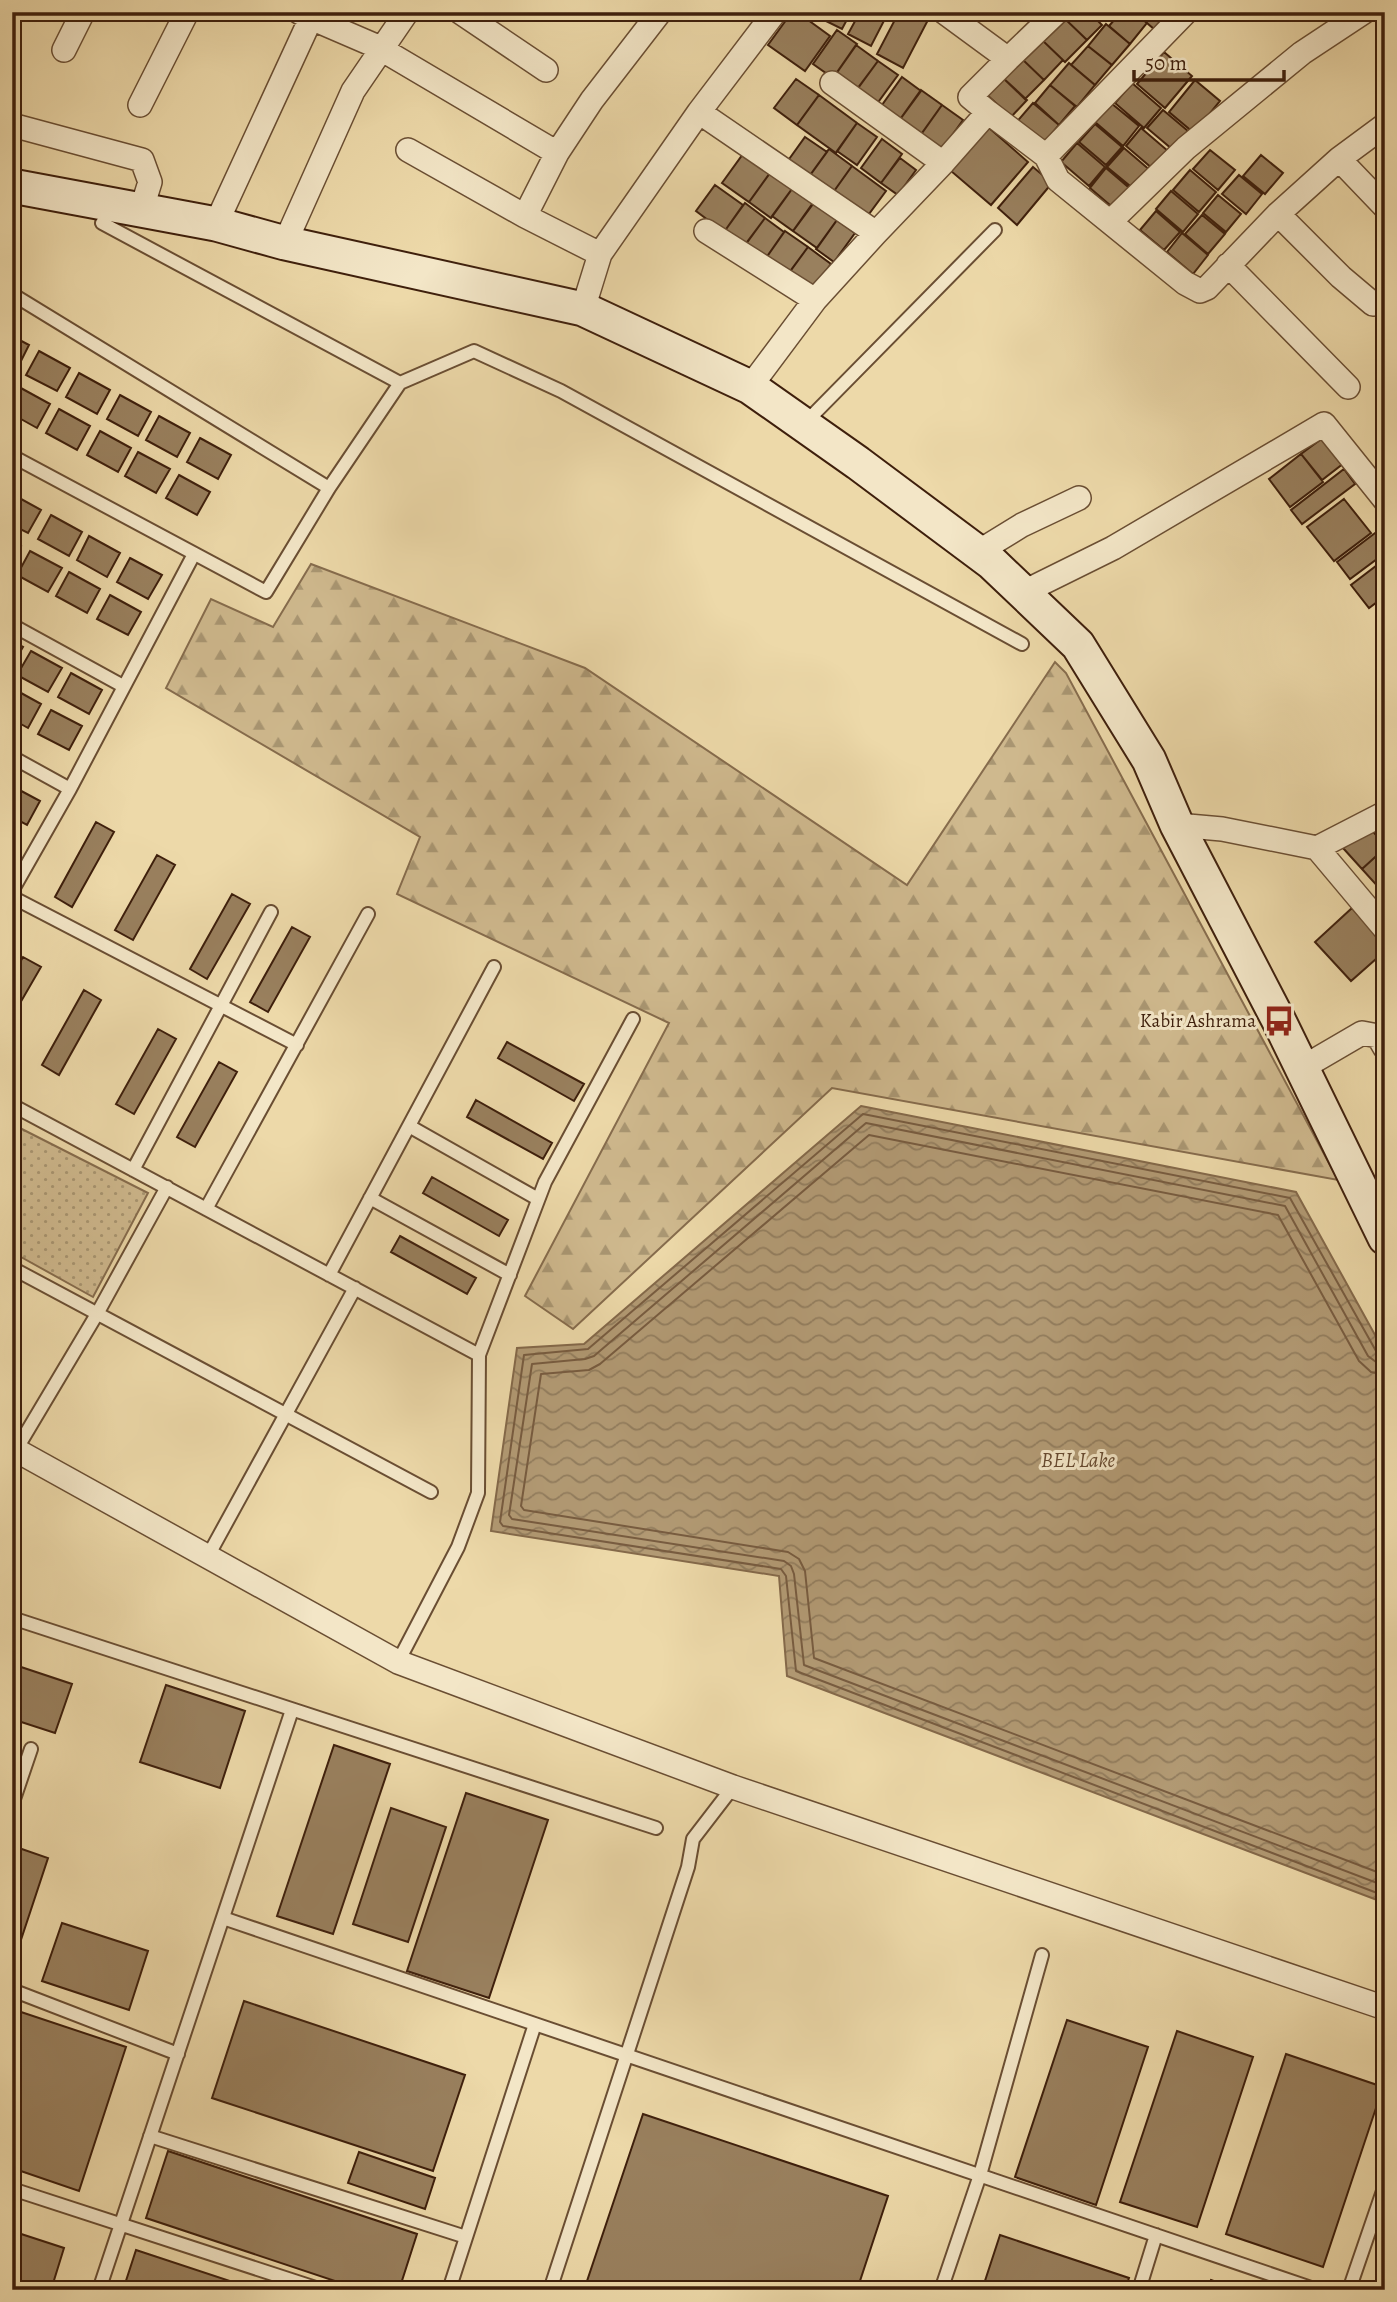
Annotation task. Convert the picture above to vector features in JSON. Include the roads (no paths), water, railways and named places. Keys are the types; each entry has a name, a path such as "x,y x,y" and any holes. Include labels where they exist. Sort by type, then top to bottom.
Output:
{"street":[{"path":"64,50 83,12"},
{"path":"140,105 187,12"},
{"path":"285,243 353,91 407,12"},
{"path":"460,12 546,70"},
{"path":"525,216 557,153 592,100 660,12"},
{"path":"583,309 600,254 699,112 775,12"},
{"path":"944,12 1008,59"},
{"path":"1056,12 970,97 1046,156 1058,180 1185,283 1200,291 1207,288 1278,214 1339,159 1385,125"},
{"path":"1046,156 1185,12"},
{"path":"1110,222 1186,148 1302,53 1364,12"},
{"path":"216,224 305,15 381,50 557,153"},
{"path":"832,83 943,163"},
{"path":"699,112 876,233"},
{"path":"750,387 815,300 988,112"},
{"path":"12,125 142,160 150,182 141,211"},
{"path":"408,150 525,216 600,254"},
{"path":"1339,159 1385,207"},
{"path":"12,186 216,224 285,243 583,309 750,387 978,552 1078,645 1149,760 1177,825 1383,1230"},
{"path":"1278,214 1341,277 1373,304"},
{"path":"706,231 815,300"},
{"path":"1228,265 1348,387"},
{"path":"1022,593 1113,548 1324,424 1385,500"},
{"path":"978,552 1021,526 1079,498"},
{"path":"1177,825 1222,829 1317,848 1385,813"},
{"path":"1317,848 1385,929"},
{"path":"1302,1068 1362,1033 1378,1036 1385,1048"},
{"path":"14,1449 398,1662 733,1787 1385,2008"}],"lane":[{"path":"102,223 400,383"},
{"path":"804,425 995,230"},
{"path":"12,294 329,488"},
{"path":"12,456 267,592 329,488 400,383 474,351 561,391 1022,644"},
{"path":"194,554 12,894 297,1045"},
{"path":"12,625 123,686"},
{"path":"12,757 70,789"},
{"path":"133,1170 271,912"},
{"path":"206,1209 368,914"},
{"path":"329,1275 494,967"},
{"path":"398,1662 458,1547 478,1493 479,1355 545,1182 633,1019"},
{"path":"12,1105 479,1355"},
{"path":"409,1126 538,1199"},
{"path":"14,1449 97,1314 167,1187"},
{"path":"370,1198 510,1275"},
{"path":"12,1268 431,1492"},
{"path":"208,1556 355,1288"},
{"path":"12,1618 656,1828"},
{"path":"99,2290 292,1710"},
{"path":"12,1805 31,1749"},
{"path":"550,2290 688,1867 692,1839 733,1787"},
{"path":"223,1918 1317,2290"},
{"path":"941,2290 980,2175 1042,1955"},
{"path":"12,1990 178,2054"},
{"path":"449,2290 535,2024"},
{"path":"150,2136 466,2236"},
{"path":"1349,2290 1385,2185"},
{"path":"12,2189 322,2290"},
{"path":"1139,2290 1156,2235"}],"water":[{"name":"BEL Lake","path":"861,1106 1296,1192 1385,1353 1385,1903 787,1676 779,1576 491,1531 517,1348 584,1344"}],"place":[{"name":"Kabir Ashrama","path":"1279,1021"}]}
